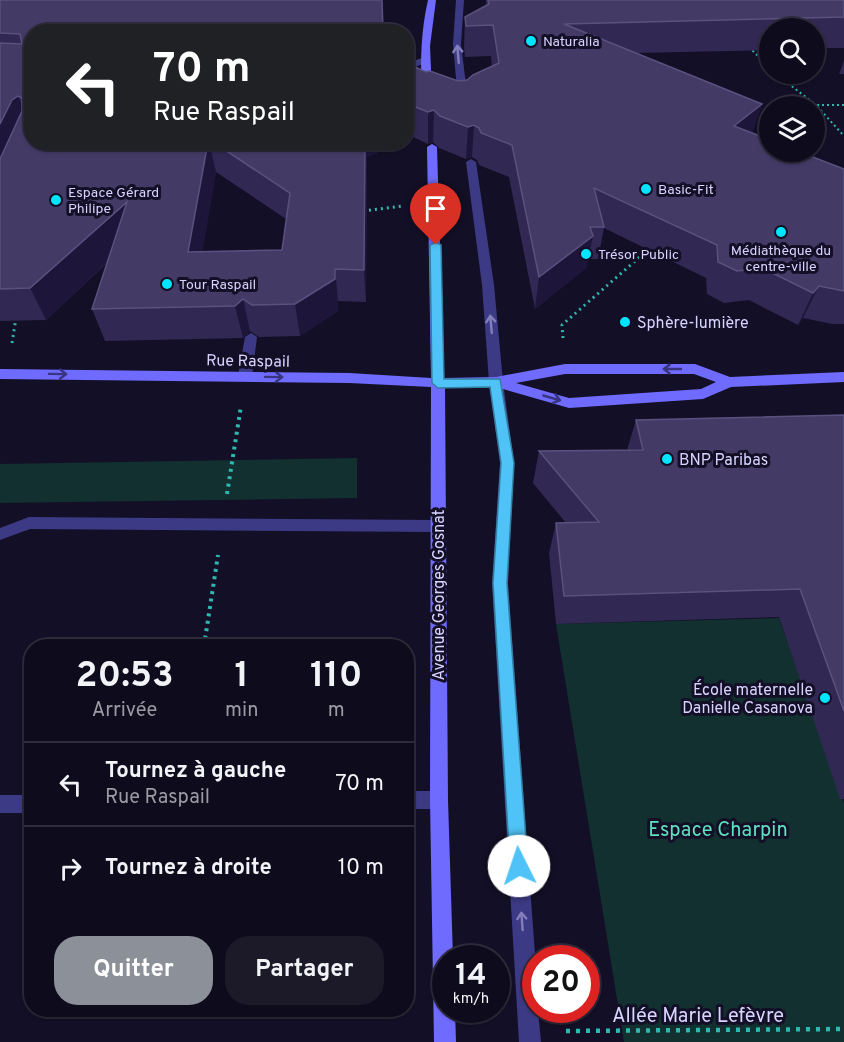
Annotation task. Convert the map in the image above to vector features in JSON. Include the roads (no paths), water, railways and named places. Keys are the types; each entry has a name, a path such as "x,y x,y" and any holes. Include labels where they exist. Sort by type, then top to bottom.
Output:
{"main road":[{"path":"427,99 424,60 427,20 432,0"},
{"name":"Avenue Georges Gosnat","path":"432,147 438,383 439,800 445,1042"},
{"path":"496,382 565,369 695,369 729,381 844,377"},
{"name":"Rue Raspail","path":"4,374 349,378 438,383 496,382"},
{"path":"496,382 570,403 703,394 729,381"}],"street":[{"path":"460,0 457,44 464,107"},
{"path":"414,64 424,60"},
{"path":"471,162 488,285 496,382 507,463 500,583 530,1036"},
{"path":"245,376 251,338"},
{"path":"0,534 29,523 438,526"},
{"path":"414,800 439,800"},
{"path":"0,804 24,804"}],"place":[{"name":"Naturalia","path":"531,41"},
{"name":"Basic-Fit","path":"646,189"},
{"name":"Espace Gérard Philipe","path":"56,200"},
{"name":"Médiathèque du centre-ville","path":"781,232"},
{"name":"Trésor Public","path":"586,254"},
{"name":"Tour Raspail","path":"167,284"},
{"name":"Sphère-lumière","path":"625,322"},
{"name":"BNP Paribas","path":"667,459"},
{"name":"École maternelle Danielle Casanova","path":"825,698"}],"park label":[{"name":"Espace Charpin","path":"718,829"}]}
